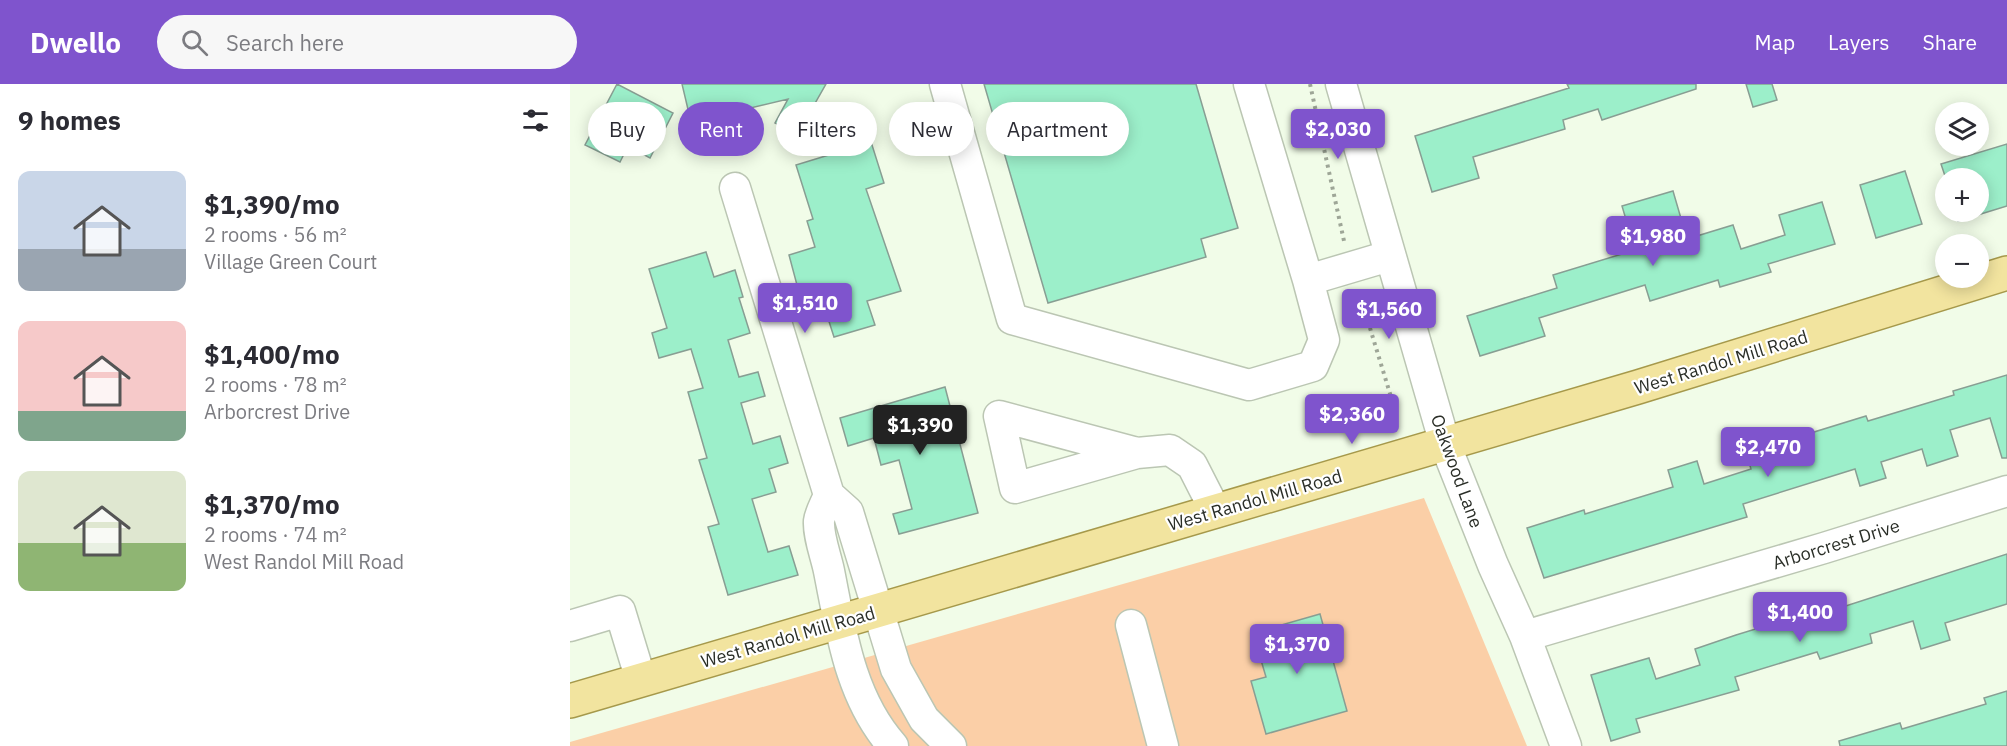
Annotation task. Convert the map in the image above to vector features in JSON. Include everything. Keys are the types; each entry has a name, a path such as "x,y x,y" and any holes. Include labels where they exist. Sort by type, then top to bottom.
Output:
{"main road":[{"name":"West Randol Mill Road","path":"570,701 1445,444 2007,273"}],"street":[{"path":"945,84 1012,319 1249,385 1313,366 1324,340 1248,84"},
{"name":"Oakwood Lane","path":"1349,86 1389,256 1445,444 1493,565 1525,636 1566,746"},
{"path":"735,188 829,495 848,512 896,669 909,697 924,719 951,746"},
{"path":"1308,280 1389,256"},
{"path":"1137,453 1170,450 1192,465 1216,512"},
{"name":"Arborcrest Drive","path":"1525,636 1824,549 2007,491"},
{"path":"829,495 819,521 853,675 865,706 881,733 892,746"},
{"path":"570,626 620,610 641,680"},
{"path":"1131,625 1162,746"}],"path":[{"path":"1310,84 1344,241"},
{"path":"1358,287 1390,397 1390,419"}],"shaded area":[{"path":"1424,498 1527,746 570,746 570,742"}],"building":[{"path":"617,84 652,102 608,102"},
{"path":"682,84 826,84 816,102 786,102 788,99 764,105 764,102 686,102"},
{"path":"984,84 1196,84 1238,228 1201,239 1206,257 1048,303 1005,156 1129,156 1129,102 989,102"},
{"path":"1567,84 1696,84 1696,89 1602,120 1598,109 1563,120 1565,129 1473,157 1479,178 1432,192 1415,136 1569,88"},
{"path":"1746,84 1772,84 1777,100 1753,107"},
{"path":"666,109 673,113 666,127"},
{"path":"2007,144 2007,206 1989,212 1989,168 1942,168 1941,164 1967,156 1989,156 1989,149"},
{"path":"608,156 623,156 620,162"},
{"path":"825,156 875,156 884,183 866,189 901,291 867,301 875,325 834,337 825,309 805,315 789,255 815,247 807,221 813,219 796,165"},
{"path":"1905,171 1922,224 1876,238 1860,185"},
{"path":"1673,191 1687,239 1733,225 1741,249 1785,235 1779,215 1822,202 1835,244 1768,264 1771,272 1720,287 1718,280 1650,301 1645,285 1539,318 1545,336 1480,356 1467,316 1557,288 1553,275 1635,250 1622,206"},
{"path":"706,252 714,277 735,270 743,297 739,298 750,333 728,340 739,377 758,372 765,396 741,403 753,444 780,436 788,463 769,469 776,492 752,499 768,552 789,546 798,575 728,595 708,527 719,524 699,460 707,458 688,392 703,388 691,349 659,358 652,333 667,328 649,269"},
{"path":"2007,375 2007,458 2002,458 1990,418 1950,430 1958,456 1927,466 1922,449 1881,462 1886,478 1860,486 1855,469 1743,504 1747,517 1544,578 1527,528 1584,510 1585,514 1673,487 1668,470 1697,461 1704,484 1751,469 1746,453 1866,416 1868,421 1954,395 1953,391"},
{"path":"945,387 978,513 899,534 893,514 912,509 899,460 881,465 874,438 848,446 840,418"},
{"path":"2007,554 2007,604 1945,623 1950,640 1921,649 1913,621 1870,634 1872,643 1820,659 1817,652 1735,677 1739,690 1636,719 1640,732 1611,741 1591,675 1649,658 1656,679 1700,665 1695,649 1795,617 1796,622"},
{"path":"1320,614 1347,711 1266,734 1251,681 1266,677 1253,633"},
{"path":"2007,691 2007,746 1840,746 1839,741 1900,723 1902,729 1986,704 1984,698"}]}
